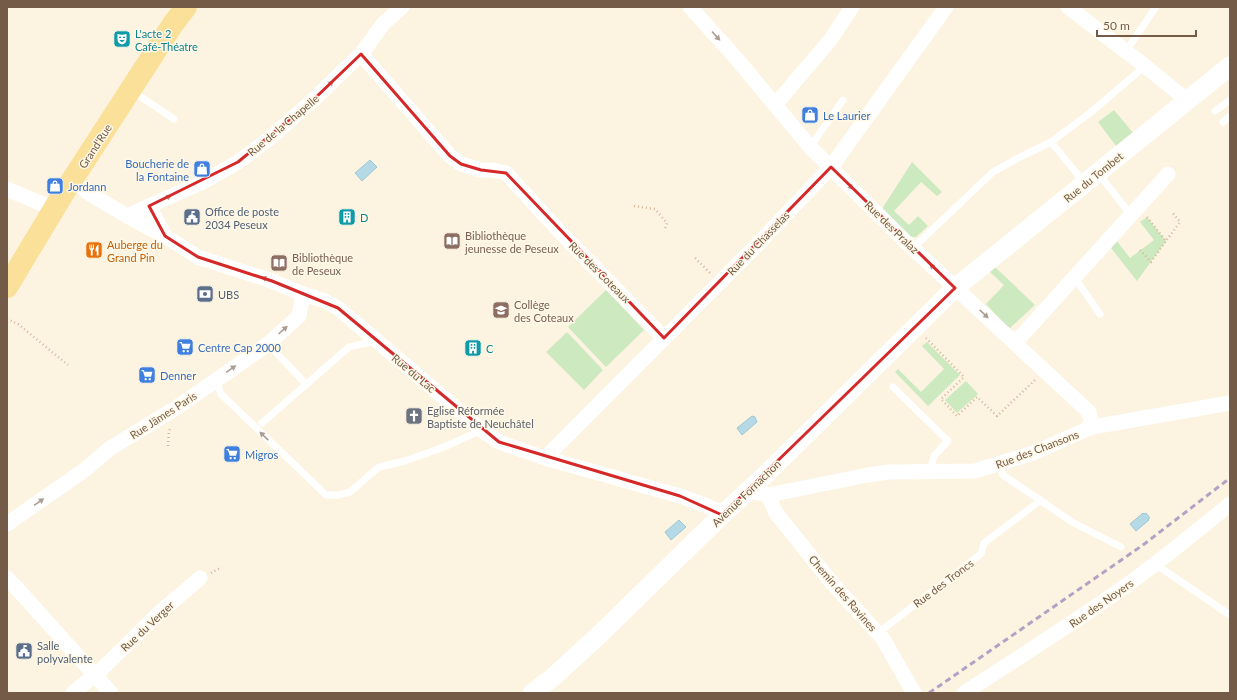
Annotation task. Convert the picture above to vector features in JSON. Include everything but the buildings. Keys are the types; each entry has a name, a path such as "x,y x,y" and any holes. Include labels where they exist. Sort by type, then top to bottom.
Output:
{"main road":[{"name":"Grand'Rue","path":"7,287 73,179 173,24 186,7"}],"street":[{"name":"Rue de la Chapelle","path":"127,216 205,180 238,162 269,139 307,106 360,54 384,23 402,7"},
{"name":"Rue des Pralaz","path":"690,7 736,58 810,147 913,248 1088,412 1092,427"},
{"path":"775,105 830,39 852,7"},
{"name":"Rue du Chasselas","path":"545,458 720,282 831,167 946,7"},
{"path":"1068,7 1188,100"},
{"name":"Rue des Coteaux","path":"360,54 450,156 461,164 481,170 493,170 506,173 561,233 664,338"},
{"name":"Rue du Tombet","path":"955,288 1230,66"},
{"path":"1015,343 1168,174"},
{"path":"73,179 87,192 127,216"},
{"path":"7,188 54,209"},
{"path":"149,206 165,236"},
{"name":"Rue du Lac","path":"127,216 165,236 198,257 272,281 303,294 325,301 338,308 482,430 499,442 545,458 680,496 705,505 718,511 722,515"},
{"name":"Avenue Fornachon","path":"532,693 552,678 598,636 955,288"},
{"name":"Rue Jämes Paris","path":"7,524 86,469 109,449 176,408 268,344 299,316 303,294"},
{"name":"Rue des Chansons","path":"748,491 768,495 868,474 889,472 975,471 1033,453 1092,427 1230,403"},
{"name":"Chemin des Ravines","path":"768,495 776,514 832,583 883,639 914,693"},
{"name":"Rue des Noyers","path":"964,693 1042,644 1118,592 1230,504"},
{"path":"7,578 111,693"},
{"name":"Rue du Verger","path":"73,693 158,614 200,578"}],"lane":[{"path":"1126,51 1156,7"},
{"path":"913,248 993,172 1051,142 1090,113 1146,66"},
{"path":"130,90 174,118"},
{"path":"810,147 843,100"},
{"path":"1215,111 1230,100"},
{"path":"1223,122 1230,116"},
{"path":"1051,142 1092,178 1136,211"},
{"path":"1075,278 1100,314"},
{"path":"262,423 349,347 376,341"},
{"path":"268,344 306,384"},
{"path":"216,380 221,394 326,495 338,495 350,492 370,473 379,467 405,461 444,447 482,430"},
{"path":"893,387 948,441 934,456 930,471"},
{"path":"999,464 1003,475 1072,522 1121,547"},
{"name":"Rue des Troncs","path":"878,633 981,554 984,543 1041,500"},
{"path":"1155,564 1230,615"}],"path":[{"path":"634,206 655,209 667,222 664,231"},
{"path":"1136,211 1166,241"},
{"path":"1140,250 1151,262 1180,222 1172,212"},
{"path":"695,258 720,282"},
{"path":"7,318 18,324 68,365"},
{"path":"921,342 926,337 964,377 941,399 957,416 977,397 997,416 1040,375"}],"highlighted area":[{"path":"361,54 450,156 461,164 481,170 506,173 664,338 831,167 955,288 722,515 680,496 499,442 338,308 272,281 198,257 165,236 149,206 238,162 312,101"}],"green space":[{"path":"1114,110 1134,134 1117,147 1098,122"},
{"path":"912,162 942,192 937,196 921,182 894,211 909,225 918,216 928,226 916,237 910,237 882,209"},
{"path":"1147,217 1166,241 1137,281 1111,248 1116,240 1130,258 1154,240 1140,222"},
{"path":"994,266 1035,305 1009,329 986,304 1004,285 989,271"},
{"path":"606,290 644,330 606,367 568,327"},
{"path":"567,332 603,370 584,390 546,352"},
{"path":"927,342 960,375 928,406 895,372 898,369 921,392 944,369 922,346"},
{"path":"966,381 978,394 957,413 945,400"}],"water":[{"path":"370,160 377,167 362,181 355,173"},
{"path":"752,416 755,417 757,422 742,435 737,428"},
{"path":"1143,513 1146,513 1150,518 1136,531 1130,524"},
{"path":"679,520 686,527 671,540 665,532"}],"railway":[{"path":"929,693 1143,545 1230,478"}],"place":[{"name":"L'acte 2 Café-Théatre","path":"122,39"},
{"name":"Le Laurier","path":"810,115"},
{"name":"Boucherie de la Fontaine","path":"202,169"},
{"name":"Jordann","path":"55,186"},
{"name":"Office de poste 2034 Peseux","path":"192,217"},
{"name":"D","path":"347,217"},
{"name":"Bibliothèque jeunesse de Peseux","path":"452,241"},
{"name":"Auberge du Grand Pin","path":"94,250"},
{"name":"Bibliothèque de Peseux","path":"279,263"},
{"name":"UBS","path":"205,294"},
{"name":"Collège des Coteaux","path":"501,310"},
{"name":"Centre Cap 2000","path":"185,347"},
{"name":"C","path":"473,348"},
{"name":"Denner","path":"147,375"},
{"name":"Eglise Réformée Baptiste de Neuchâtel","path":"414,416"},
{"name":"Migros","path":"232,454"},
{"name":"Salle polyvalente","path":"24,651"}]}
